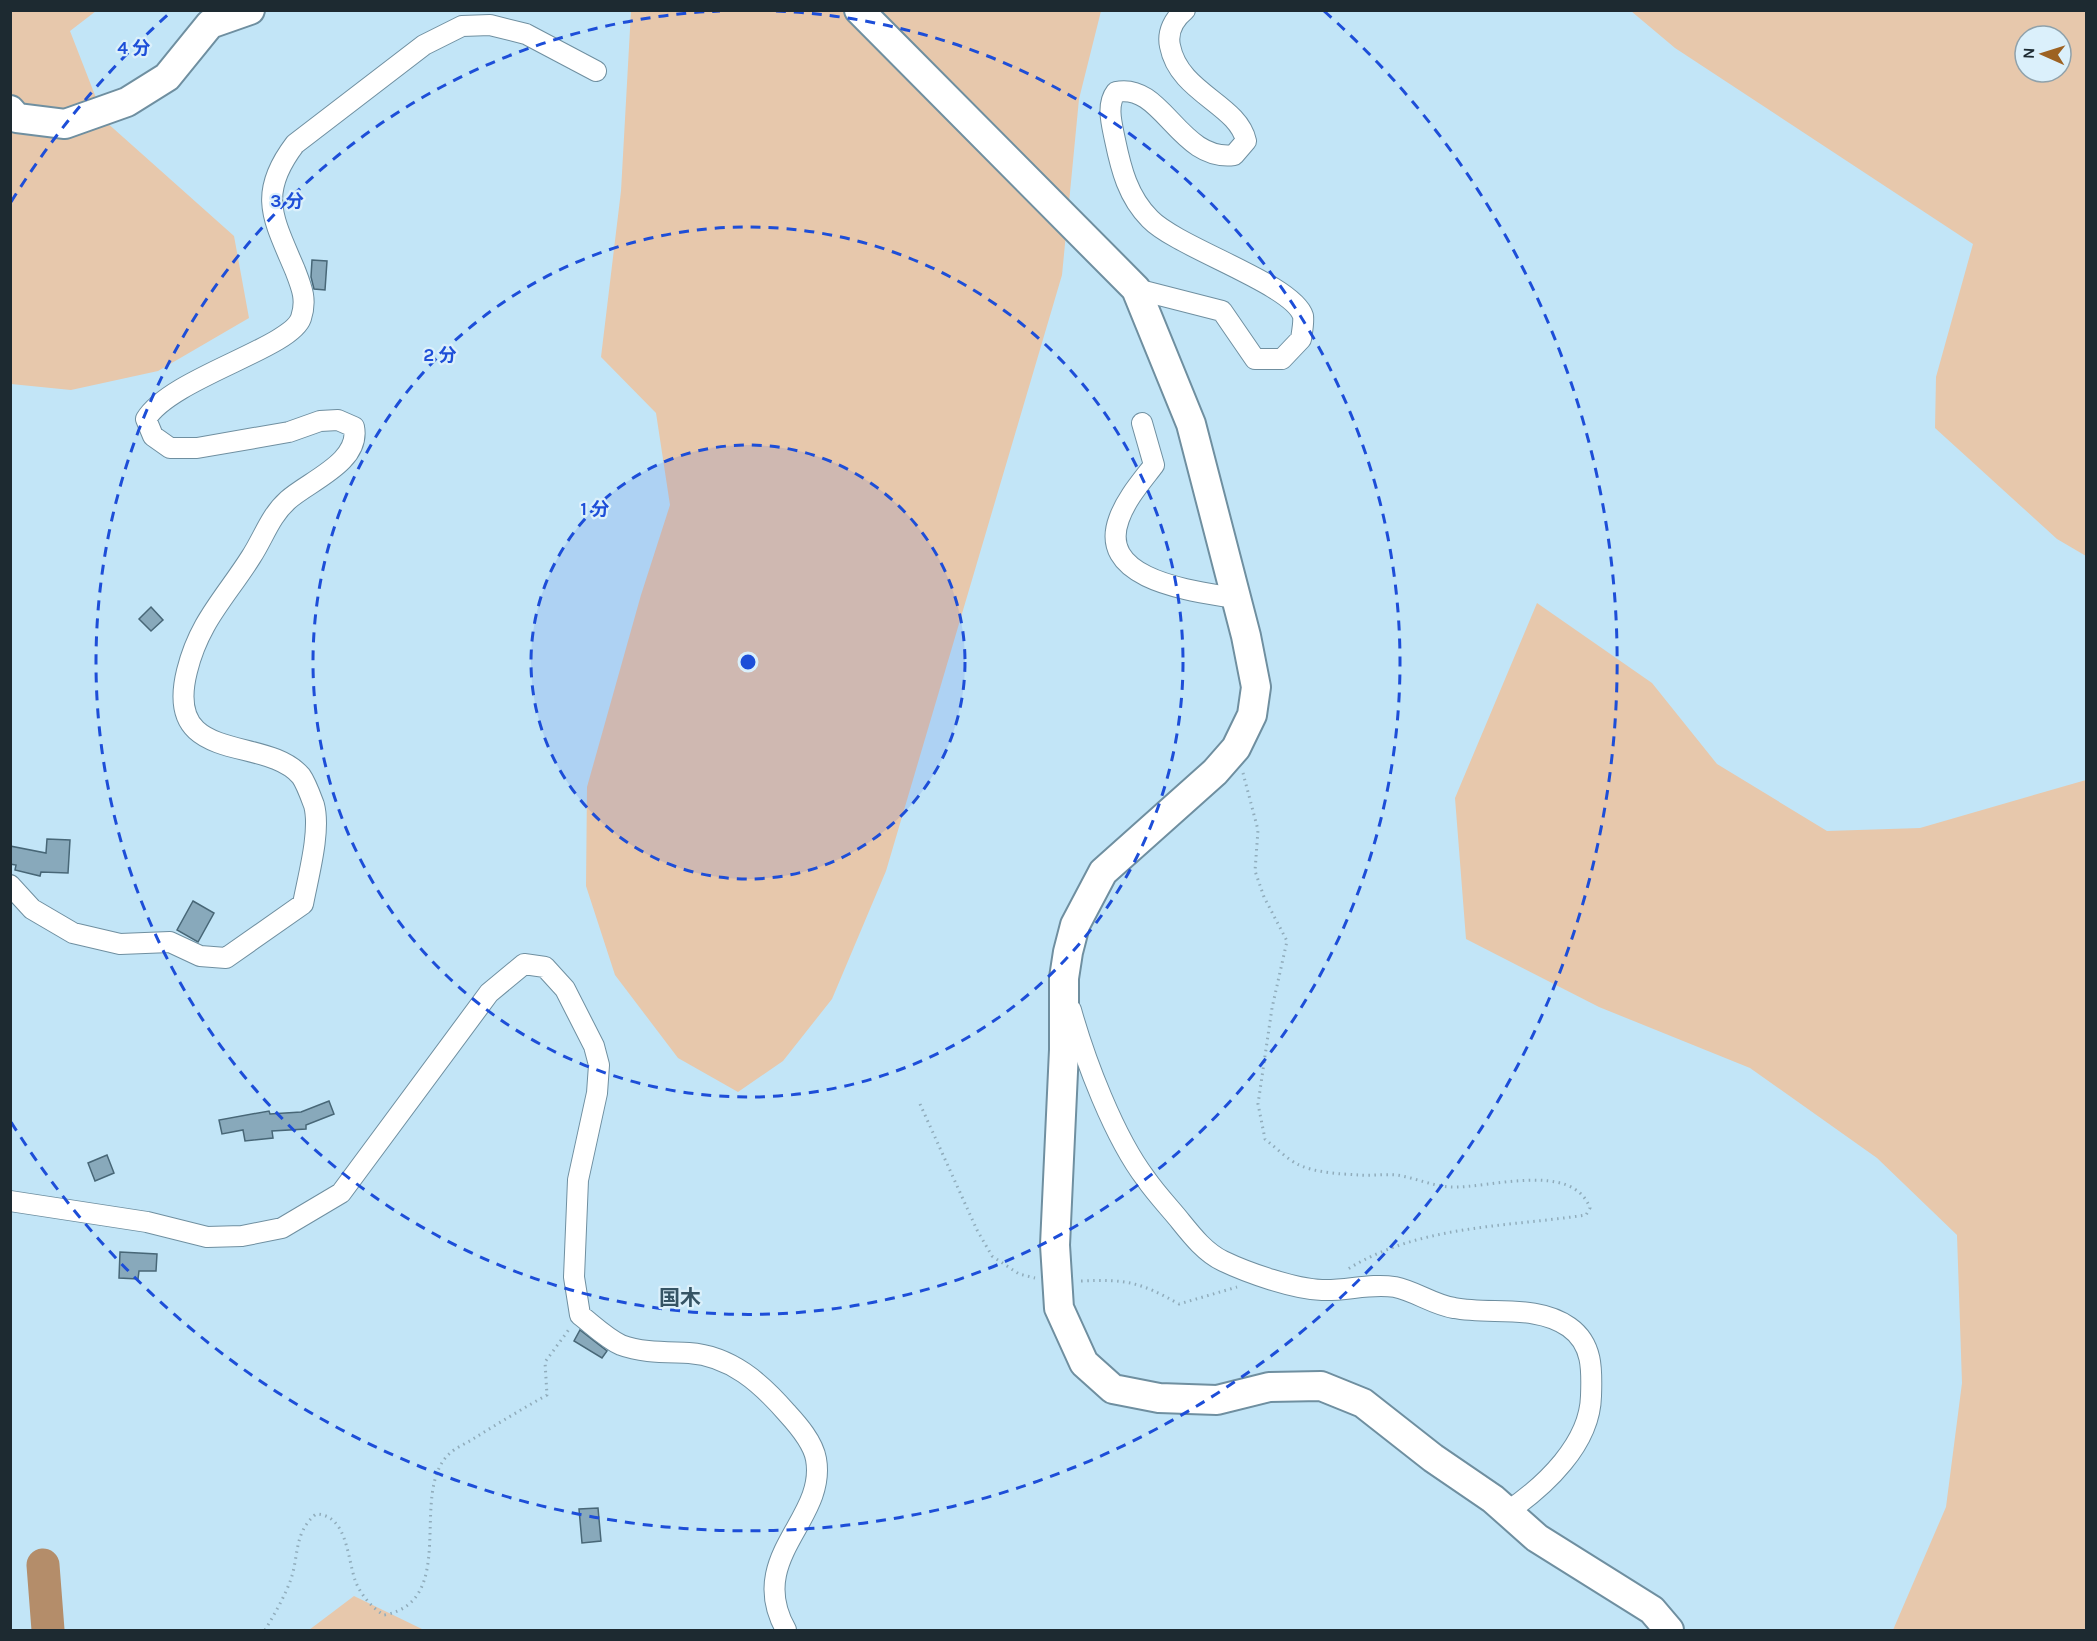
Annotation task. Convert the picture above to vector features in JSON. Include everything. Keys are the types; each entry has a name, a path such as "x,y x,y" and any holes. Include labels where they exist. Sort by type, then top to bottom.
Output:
{"street":[{"path":"10,110 17,118 65,124 127,102 167,77 210,24 250,10"},
{"path":"859,10 1136,289 1191,424 1234,598 1246,636 1256,687 1252,715 1236,748 1189,796 1103,872 1075,925 1064,978 1064,1050 1055,1245 1059,1308 1084,1363 1113,1389 1159,1398 1217,1400 1269,1387 1321,1386 1363,1404 1433,1458 1493,1499 1574,1563 1652,1610 1669,1630"},
{"path":"1136,289 1222,310 1255,359 1282,359 1301,339 1303,317 1289,296 1172,236 1158,225 1133,198 1121,170 1110,119 1111,98 1116,92 1134,92 1149,101 1191,142 1208,153 1221,157 1234,155 1246,141 1244,131 1233,118 1208,99 1180,71 1172,57 1168,37 1177,17 1185,10"},
{"path":"10,885 33,909 73,933 120,944 170,942 200,956 226,958 303,904 315,831 314,807 302,777 285,763 221,744 201,733 189,720 184,706 183,686 192,651 211,611 252,556 275,511 300,489 328,472 350,452 356,438 354,428 338,420 320,421 278,434 197,448 170,448 153,436 146,419 153,409 177,389 229,366 288,332 300,321 305,295 272,218 272,184 280,164 295,144 424,45 462,26 490,25 526,34 596,71"},
{"path":"1142,423 1154,465 1129,499 1118,520 1116,535 1119,551 1130,567 1172,587 1234,598"},
{"path":"10,1201 147,1222 207,1237 242,1236 282,1228 340,1193 489,993 524,964 545,967 565,989 594,1046 599,1065 597,1093 578,1180 574,1277 580,1315 610,1340 623,1346 655,1352 692,1353 733,1366 765,1387 802,1430 816,1458 816,1474 810,1498 775,1574 773,1604 786,1630"},
{"path":"1064,978 1085,1058 1124,1142 1144,1178 1196,1240 1221,1260 1296,1286 1322,1290 1377,1286 1397,1288 1454,1308 1542,1315 1571,1328 1588,1348 1592,1366 1591,1406 1583,1434 1574,1450 1523,1501 1507,1512"}],"path":[{"path":"1236,748 1258,830 1255,871 1264,897 1287,941 1272,1008 1258,1104 1265,1138 1298,1164 1328,1172 1402,1176 1422,1183 1452,1188 1503,1181 1543,1180 1578,1190 1586,1197 1590,1208 1586,1215 1430,1235 1369,1256 1340,1274 1322,1290"},
{"path":"265,1630 291,1579 299,1534 306,1522 316,1514 326,1514 336,1522 346,1544 356,1582 373,1609 384,1615 395,1613 418,1595 427,1570 439,1470 449,1454 547,1395 545,1362 580,1315"}],"shaded area":[{"path":"11,11 96,11 70,31 105,121 234,236 249,318 158,371 71,390 11,384"},
{"path":"631,11 1101,11 1079,99 1062,275 886,871 832,999 783,1061 738,1092 678,1058 615,975 586,886 587,787 641,595 670,505 656,413 601,357 621,191"},
{"path":"1631,11 2086,11 2086,556 2057,539 1935,428 1936,377 1973,244 1675,48"},
{"path":"1537,603 1652,683 1717,764 1827,831 1920,828 2086,780 2086,1630 1893,1630 1946,1507 1962,1383 1957,1235 1877,1158 1750,1068 1599,1007 1466,939 1455,798"},
{"path":"354,1596 424,1630 309,1630"}],"building":[{"path":"312,260 327,261 325,290 314,289 311,277"},
{"path":"151,607 163,620 151,631 139,619"},
{"path":"47,839 70,840 68,873 41,872 40,876 15,870 16,865 10,864 10,846 46,853"},
{"path":"193,901 214,913 198,942 177,930"},
{"path":"329,1101 334,1114 306,1125 306,1129 272,1131 273,1138 245,1141 243,1130 222,1134 219,1120 269,1111 270,1114 301,1112"},
{"path":"107,1155 114,1173 95,1181 88,1163"},
{"path":"120,1252 157,1254 156,1271 139,1271 138,1279 119,1278"},
{"path":"580,1330 607,1351 602,1358 574,1341"},
{"path":"598,1508 601,1541 582,1543 579,1509"}],"waterway":[{"path":"43,1565 48,1630"}],"district":[{"name":"国木","path":"680,1298"}]}
